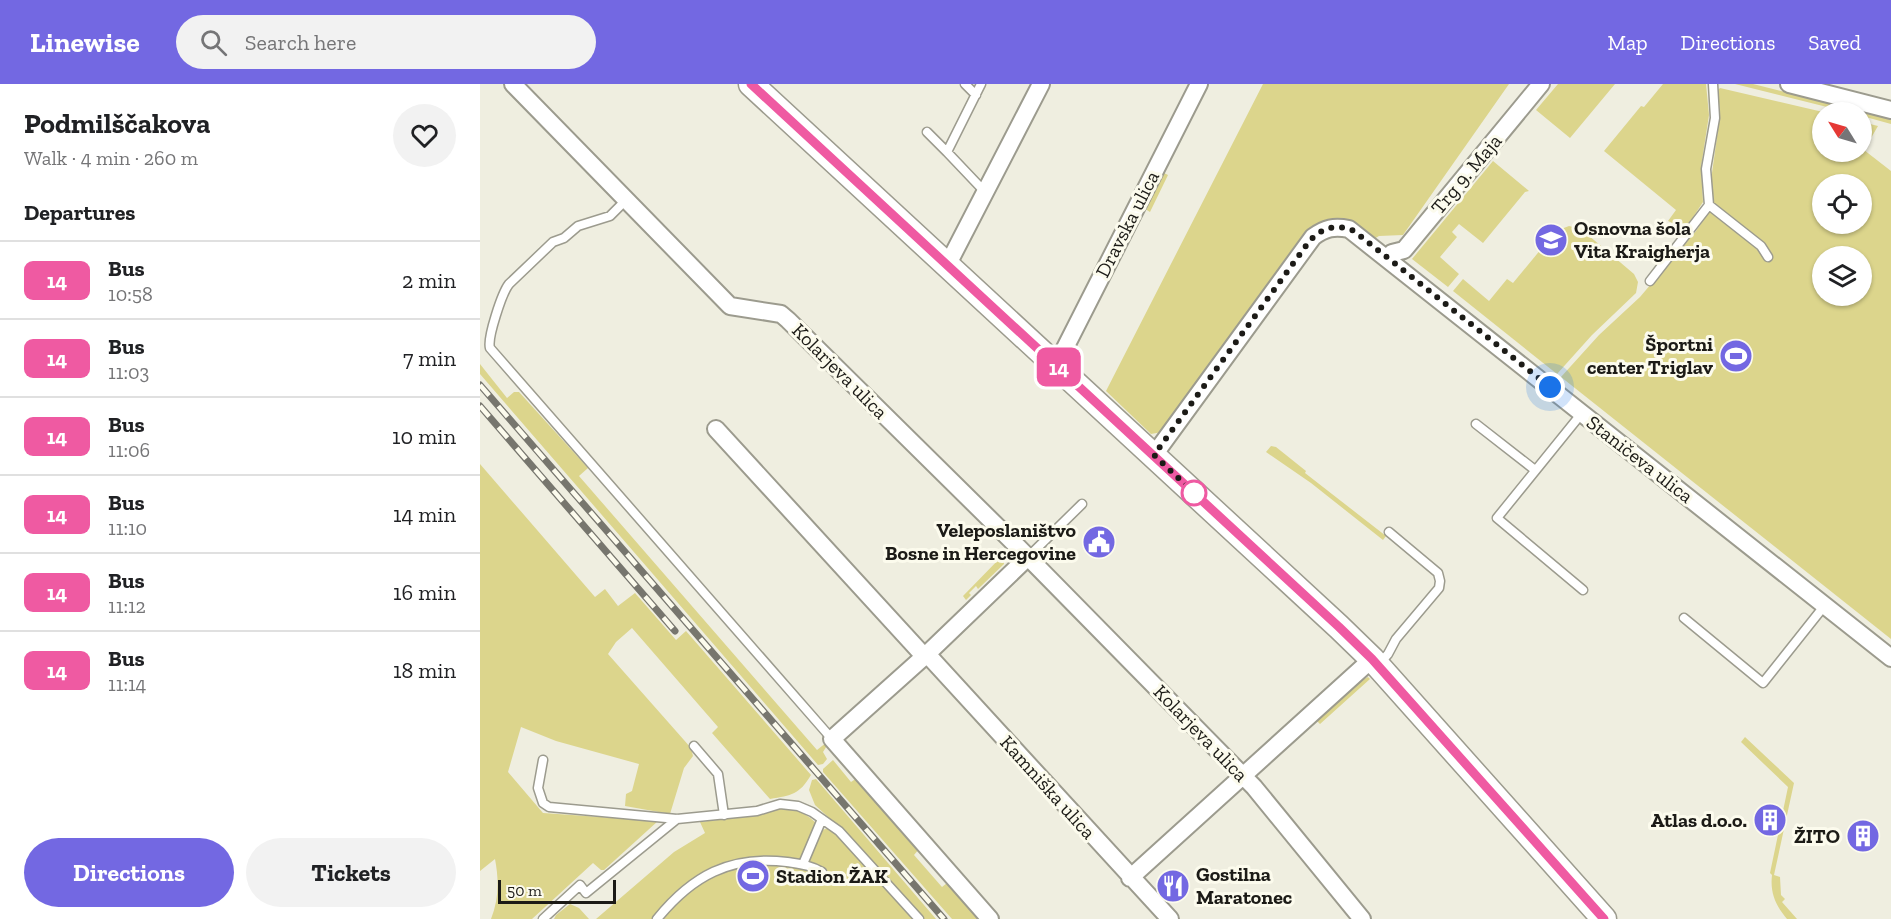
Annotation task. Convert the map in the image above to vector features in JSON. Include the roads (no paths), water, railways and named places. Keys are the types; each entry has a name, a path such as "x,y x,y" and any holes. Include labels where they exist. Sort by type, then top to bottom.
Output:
{"street":[{"name":"Kolarjeva ulica","path":"513,84 730,306 782,314 1028,557 1243,776 1362,919"},
{"path":"751,84 948,264 1375,662 1604,919"},
{"path":"948,264 1041,84"},
{"name":"Dravska ulica","path":"1054,363 1067,343 1199,84"},
{"name":"Trg 9. Maja","path":"1388,258 1392,253 1404,250 1541,84"},
{"path":"1789,84 1891,110"},
{"name":"Staničeva ulica","path":"1154,455 1313,237 1327,228 1337,227 1354,231 1891,658"},
{"name":"Kamniška ulica","path":"716,429 1170,919"},
{"path":"990,919 832,739 926,655 1028,557"},
{"path":"1130,878 1375,662"}],"lane":[{"path":"965,84 976,95"},
{"path":"947,152 981,84"},
{"path":"1650,281 1709,205 1706,169 1715,118 1713,84"},
{"path":"927,132 986,193"},
{"path":"626,200 610,216 578,226 564,238 553,242 509,284 501,299 489,334 490,348 832,739"},
{"path":"1709,205 1761,246 1768,257"},
{"path":"1582,413 1497,518 1583,590"},
{"path":"1476,424 1535,470"},
{"path":"1028,557 1082,504"},
{"path":"1375,662 1388,654 1396,639 1439,588 1440,581 1434,569 1389,532"},
{"path":"1683,618 1763,683 1825,605"},
{"path":"694,746 718,774 724,814"},
{"path":"543,760 538,788 543,803 549,807 677,819 757,811 788,804 798,806 822,819 849,842 919,919"},
{"path":"543,919 579,885 586,893 677,819"},
{"path":"803,864 822,819"},
{"path":"657,919 687,889 727,865 776,856 814,867 822,872"}],"railway":[{"path":"480,385 944,919"},
{"path":"480,406 675,631"}],"place":[{"name":"Osnovna šola Vita Kraigherja","path":"1551,240"},
{"name":"Športni center Triglav","path":"1736,356"},
{"name":"Veleposlaništvo Bosne in Hercegovine","path":"1099,542"},
{"name":"Atlas d.o.o.","path":"1770,820"},
{"name":"ŽITO","path":"1863,836"},
{"name":"Stadion ŽAK","path":"753,876"},
{"name":"Gostilna Maratonec","path":"1173,886"}]}
